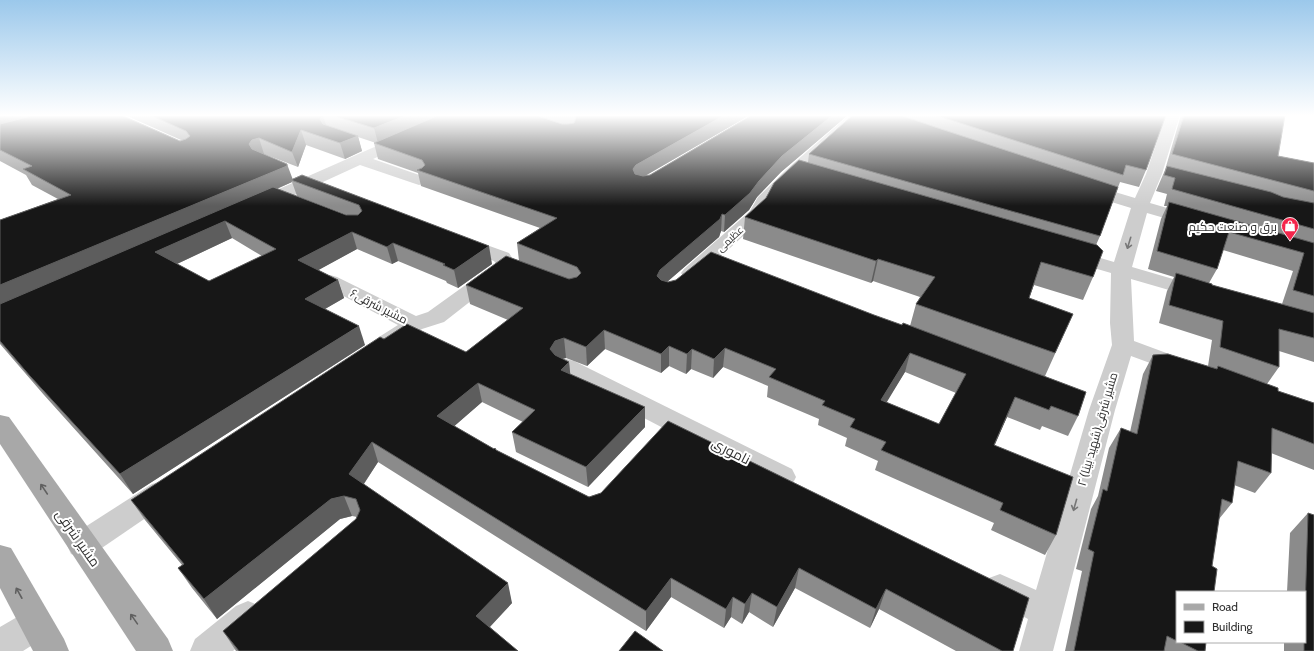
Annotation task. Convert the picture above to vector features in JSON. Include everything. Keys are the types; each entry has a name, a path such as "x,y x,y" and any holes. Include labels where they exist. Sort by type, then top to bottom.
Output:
{"main road":[{"name":"مشیر شرقی","path":"0,424 156,651"},
{"path":"0,558 44,637"}],"street":[{"path":"243,211 279,196 383,145"},
{"name":"عظیمی","path":"679,284 757,214 764,200 800,174 828,145"},
{"name":"۲ مشیر شرقی(شهید بینا)","path":"1036,651 1094,407 1123,345 1121,323 1121,270 1140,206 1162,176 1164,145"},
{"path":"367,152 419,180"},
{"path":"291,172 311,181"},
{"path":"1074,184 1140,206 1208,226"},
{"path":"279,196 300,204"},
{"path":"414,324 436,317 514,267 502,257 470,245"},
{"path":"1052,250 1219,298"},
{"path":"706,260 729,269"},
{"name":"۶مشیر شرقی","path":"330,281 414,324 368,355"},
{"path":"1123,345 1204,375"},
{"name":"ناموری","path":"566,367 662,429 805,489"},
{"path":"82,545 182,479"},
{"path":"975,576 1046,612"},
{"path":"207,651 268,600"},
{"path":"0,646 44,637"}],"building":[{"path":"0,145 250,145 252,149 287,164 287,166 0,285 0,220 71,195 23,169 32,166 0,150"},
{"path":"276,145 295,145 292,152"},
{"path":"381,145 671,145 636,165 633,169 635,174 643,176 650,175 700,145 795,145 782,156 750,193 725,215 722,214 720,219 660,270 657,276 661,280 668,282 676,280 711,252 874,315 902,325 903,323 1086,392 1078,416 1051,406 1049,410 1015,397 994,445 1073,477 1056,535 1000,510 1003,503 881,450 886,442 850,427 855,419 822,405 825,401 769,377 776,369 725,348 714,359 692,349 687,354 669,346 661,354 604,330 586,347 564,338 555,341 550,349 555,355 569,362 561,370 645,407 586,467 512,432 535,410 478,383 437,416 494,449 495,448 496,450 589,497 601,493 668,421 1029,598 1013,651 1002,651 886,589 876,609 799,568 777,607 752,593 745,604 733,597 726,609 671,578 646,611 372,442 349,474 508,583 476,616 518,651 239,651 223,631 356,519 360,510 356,499 344,496 331,499 204,599 178,568 184,564 131,500 380,337 384,339 407,324 466,352 523,308 466,285 506,256 569,279 577,277 581,273 577,267 517,243 557,218 417,170 425,165 422,160","holes":["910,353 966,374 939,424 881,400"]},
{"path":"819,145 991,145 1118,187 1100,236 809,154"},
{"path":"1030,145 1155,145 1146,170 1126,165 1123,175"},
{"path":"1175,145 1280,145 1278,156 1314,163 1314,191 1172,154"},
{"path":"799,160 1097,245 1103,251 1093,277 1041,262 1029,298 1073,314 1055,353 916,304 935,277 878,259 876,261 745,217 766,198 774,183"},
{"path":"1167,166 1271,192 1283,197 1314,203 1314,229 1172,189 1175,178 1164,175"},
{"path":"302,175 489,246 454,270 443,265 445,264 393,243 387,247 352,232 298,260 338,280 305,299 359,326 120,474 0,341 0,304 273,187 346,215 358,215 362,211 359,205 291,180","holes":["225,221 276,249 209,281 155,252"]},
{"path":"1169,202 1314,243 1314,296 1293,290 1304,253 1229,232 1217,269 1157,251"},
{"path":"1176,273 1212,285 1314,313 1314,338 1279,329 1279,367 1220,347 1223,321 1169,305"},
{"path":"1168,354 1217,369 1218,366 1278,388 1278,391 1314,403 1314,444 1272,428 1271,473 1238,461 1232,503 1222,499 1212,566 1217,569 1214,591 1176,591 1176,640 1167,636 1164,651 1074,651 1094,552 1088,549 1103,489 1107,491 1121,428 1137,434 1153,355"},
{"path":"1308,513 1314,515 1314,651 1304,651 1304,643 1306,643"},
{"path":"635,631 663,651 619,651"},
{"path":"1182,643 1206,643 1205,651 1198,651"}],"place":[{"name":"برق و صنعت حکیم","path":"1290,241"}]}
